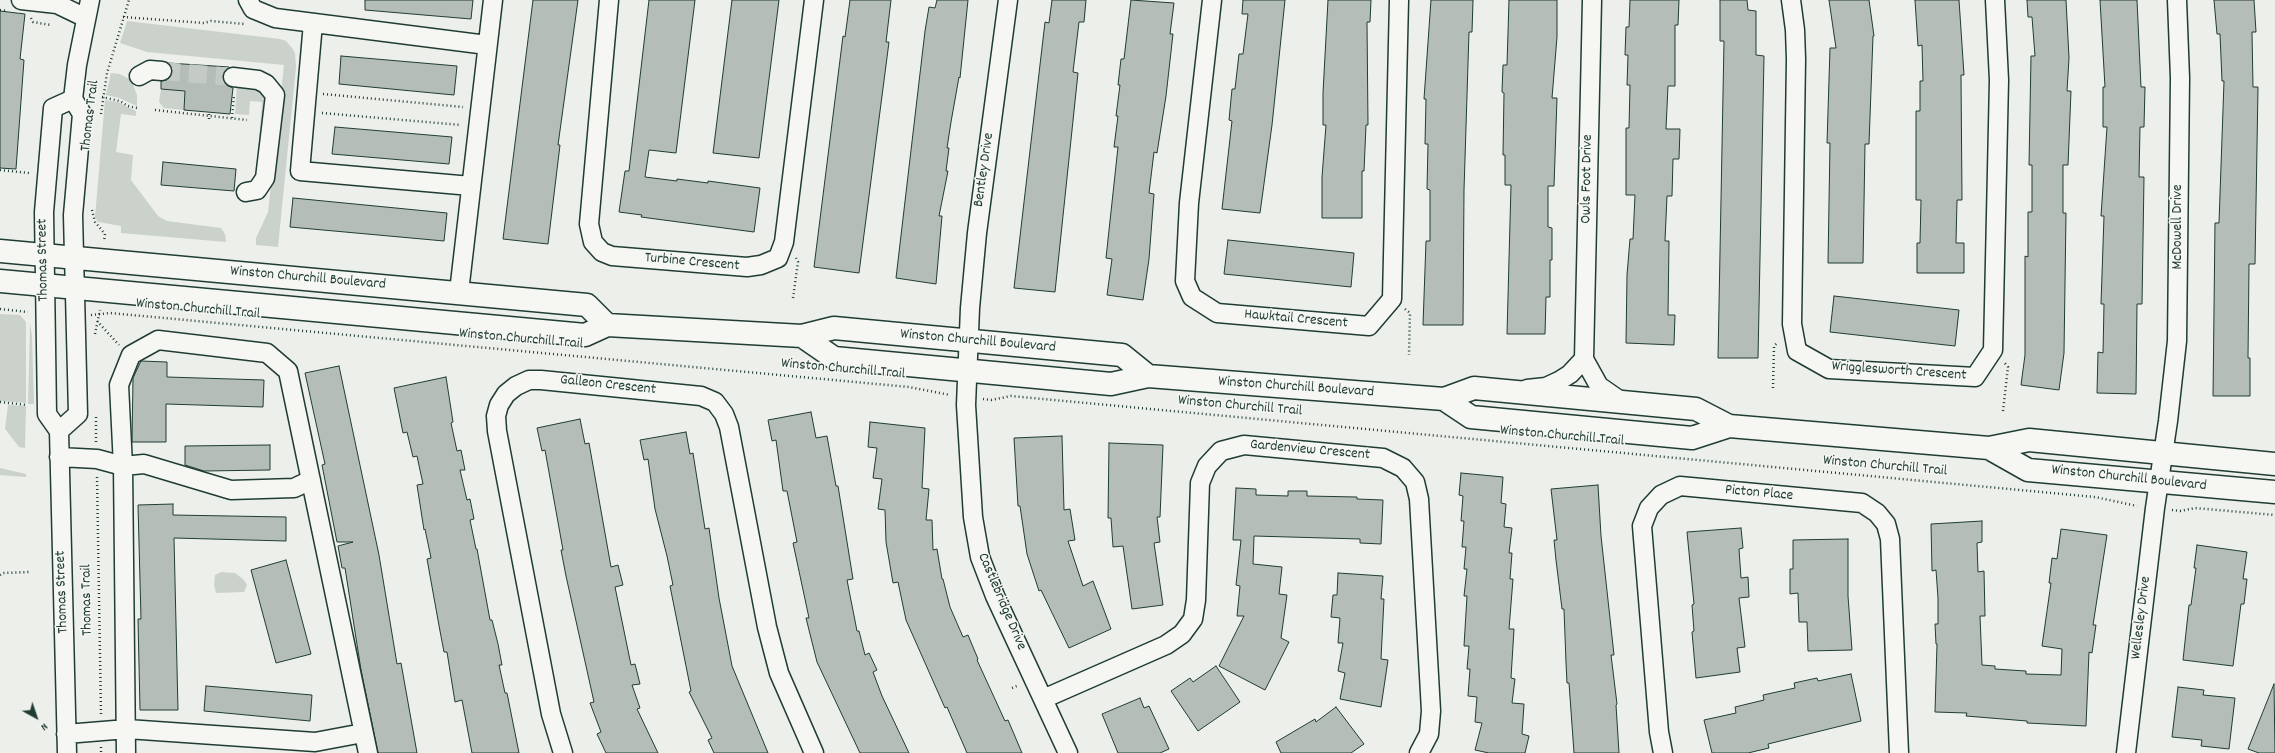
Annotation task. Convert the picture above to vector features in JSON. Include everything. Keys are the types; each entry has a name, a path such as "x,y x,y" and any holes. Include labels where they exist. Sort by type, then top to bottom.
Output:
{"main road":[{"name":"Winston Churchill Boulevard","path":"0,251 459,292 587,305 607,325"},
{"name":"Winston Churchill Boulevard","path":"0,281 585,335 607,325 802,336 834,328 1122,355 1148,376"},
{"name":"Winston Churchill Boulevard","path":"802,336 834,358 1111,384 1148,376 1444,399 1474,388 1696,409 1728,426 1989,448 2029,440 2275,464"},
{"name":"Winston Churchill Boulevard","path":"1444,399 1471,417 1692,438 1728,426"},
{"name":"Winston Churchill Boulevard","path":"1989,448 2028,470 2275,492"}],"street":[{"path":"21,0 57,4 86,18"},
{"path":"73,99 76,66 90,0"},
{"path":"248,0 253,9 275,18 487,45"},
{"path":"459,292 493,0"},
{"name":"Turbine Crescent","path":"609,0 589,224 593,242 597,248 612,256 748,267 761,265 778,258 784,242 814,0"},
{"name":"Bentley Drive","path":"967,371 977,233 1008,0"},
{"name":"Hawktail Crescent","path":"1212,0 1189,202 1184,281 1192,297 1217,312 1369,326 1392,299"},
{"path":"1392,299 1399,0"},
{"name":"Owls Foot Drive","path":"1584,359 1592,0"},
{"name":"Wrigglesworth Crescent","path":"1791,0 1795,30 1796,59 1792,324 1797,351 1829,369 1975,377 1993,350"},
{"path":"1993,350 1999,80 1995,0"},
{"name":"McDowell Drive","path":"2159,482 2174,369 2177,319 2180,78 2177,0"},
{"path":"313,23 300,171 471,186"},
{"path":"139,76 150,70 162,71"},
{"path":"233,78 258,80 266,84 275,95 266,178 257,190 246,192"},
{"name":"Thomas Street","path":"59,431 78,414 73,215 82,114 73,99 53,108 44,212 47,414 59,431 67,753"},
{"path":"126,753 127,729 123,466 119,385 131,355 158,340 266,353 288,372 368,753"},
{"path":"1510,392 1546,387 1570,374 1584,359 1599,386 1622,402"},
{"name":"Castlebridge Drive","path":"967,371 966,405 973,517 980,557 995,596 1068,753"},
{"name":"Galleon Crescent","path":"563,753 551,714 497,431 496,416 499,405 506,394 516,386 529,380 701,396 715,402 724,414 729,427 767,627 779,673 814,753"},
{"name":"Gardenview Crescent","path":"1043,699 1166,645 1182,634 1193,618 1196,600 1200,483 1208,466 1221,451 1244,445 1383,458 1403,468 1414,482 1419,499 1431,712 1429,734 1419,753"},
{"path":"59,457 97,459 123,466 144,464 231,490 294,488 311,480"},
{"name":"Wellesley Drive","path":"2126,753 2159,482"},
{"name":"Picton Place","path":"1663,753 1659,732 1642,526 1649,508 1661,495 1680,486 1862,504 1877,512 1886,524 1890,539 1899,753"},
{"path":"66,734 127,729 315,742 363,733"}],"path":[{"name":"Thomas Trail","path":"100,120 102,97 123,17 129,0"},
{"path":"123,17 204,23 211,21 248,24"},
{"path":"306,93 480,108"},
{"path":"102,97 120,101 128,106 137,108"},
{"path":"155,110 247,120"},
{"path":"305,112 479,127"},
{"path":"0,170 29,173"},
{"path":"93,202 93,219 105,234"},
{"path":"784,242 798,262 793,298"},
{"path":"1392,299 1410,313 1409,355"},
{"path":"0,309 21,311"},
{"name":"Winston Churchill Trail","path":"100,316 110,313 894,385 939,394"},
{"path":"98,321 120,346 128,363"},
{"path":"1773,388 1774,346 1792,324"},
{"path":"1993,350 2008,367 2003,411"},
{"name":"Winston Churchill Trail","path":"990,400 1010,396 2095,497 2132,506"},
{"path":"0,402 27,405"},
{"name":"Thomas Trail","path":"97,484 101,716"},
{"path":"2180,511 2195,508 2275,515"},
{"path":"0,575 3,573 30,572"}],"shaded area":[{"path":"127,21 280,39 286,41 292,48 295,53 296,67 278,247 256,245 256,238 268,212 284,65 147,52 120,43"},
{"path":"111,73 120,74 131,80 137,95 137,106 119,98 106,95"},
{"path":"237,86 257,87 267,95 260,170 257,167 262,102 250,101 249,115 235,114"},
{"path":"161,89 185,91 184,110 164,108 159,102"},
{"path":"105,100 118,102 136,111 136,116 121,114 116,152 133,155 131,180 158,216 167,221 221,228 225,234 226,242 121,233 121,226 98,222 95,217"},
{"path":"0,314 20,315 26,322 26,403 0,401"},
{"path":"30,323 32,336 34,404 28,404"},
{"path":"8,405 26,406 25,448 19,447 5,429"},
{"path":"0,468 26,474 26,477 0,475"},
{"path":"221,572 235,573 244,580 247,585 244,592 216,593 214,585 215,575"}],"building":[{"path":"365,0 473,0 471,19 365,10"},
{"path":"533,0 578,0 558,145 560,145 548,244 503,239"},
{"path":"649,0 695,0 676,153 649,150 645,177 708,183 708,181 760,188 754,232 641,217 642,215 619,212 625,171 629,171"},
{"path":"732,0 779,0 759,158 713,153"},
{"path":"850,0 891,0 886,42 889,42 859,273 814,267 843,36 845,37"},
{"path":"937,0 968,0 960,78 959,77 947,148 949,148 946,171 948,171 939,216 942,216 936,284 896,278 925,31 929,7 935,8"},
{"path":"1052,0 1086,0 1084,22 1079,22 1073,72 1078,73 1055,292 1014,288 1045,22 1049,23"},
{"path":"1131,0 1174,3 1170,34 1173,34 1166,96 1157,153 1154,152 1149,193 1154,194 1149,259 1143,300 1107,295 1112,259 1106,258 1118,147 1114,147 1120,85 1118,85 1121,59 1124,59"},
{"path":"1243,0 1285,0 1272,125 1260,213 1222,209 1232,121 1229,120 1232,89 1235,89 1239,54 1243,54 1248,14 1242,14"},
{"path":"1328,0 1371,0 1370,22 1367,22 1368,125 1366,125 1364,171 1362,171 1362,218 1322,218 1322,177 1326,125 1323,125 1323,93"},
{"path":"1431,0 1473,0 1472,32 1469,32 1464,190 1463,325 1423,325 1426,241 1430,241 1430,190 1427,189 1428,144 1425,144 1426,99 1424,99"},
{"path":"1509,0 1557,0 1557,37 1552,98 1557,98 1554,186 1548,186 1548,227 1552,228 1552,260 1550,260 1550,297 1546,297 1545,334 1507,334 1511,185 1505,185 1505,155 1503,155 1504,93 1502,92 1503,65 1507,65"},
{"path":"1630,0 1679,0 1678,25 1675,25 1675,86 1668,86 1666,129 1680,129 1679,159 1673,159 1672,196 1667,196 1665,241 1669,241 1668,315 1675,315 1674,345 1626,343 1627,275 1630,239 1633,239 1635,195 1626,195 1626,128 1629,128 1630,85 1627,85 1628,55 1625,55 1626,27 1629,27"},
{"path":"1720,0 1747,0 1748,10 1756,11 1756,55 1764,56 1758,358 1718,358 1724,41 1720,41"},
{"path":"1829,0 1869,0 1874,36 1869,144 1865,144 1863,263 1828,263 1830,143 1827,143 1830,48 1836,48"},
{"path":"1915,0 1959,0 1964,75 1961,75 1962,200 1957,200 1956,243 1964,243 1964,273 1917,273 1917,243 1920,243 1921,200 1916,200 1916,111 1920,111 1920,81 1923,81 1922,45 1918,46"},
{"path":"2027,0 2066,0 2069,58 2067,91 2071,91 2068,165 2063,165 2063,213 2066,213 2064,353 2059,390 2021,385 2025,355 2025,256 2028,257 2028,212 2032,212 2032,165 2029,165 2031,56 2035,56 2032,17 2028,17"},
{"path":"2100,0 2137,0 2141,87 2145,87 2144,127 2140,127 2139,177 2144,177 2142,304 2137,304 2136,394 2097,393 2098,352 2103,353 2104,304 2101,304 2104,216 2101,216 2107,127 2103,127 2103,87 2105,87"},
{"path":"2214,0 2254,0 2256,32 2252,32 2253,87 2258,87 2255,264 2249,264 2248,358 2250,358 2250,396 2213,396 2215,223 2219,223 2224,81 2222,81 2220,34 2217,34"},
{"path":"0,11 25,14 20,59 24,60 16,169 0,168"},
{"path":"341,56 457,66 454,95 339,84"},
{"path":"168,63 229,67 223,76 226,85 233,88 230,114 184,110 185,91 161,89 161,81 167,80 172,72"},
{"path":"335,127 452,137 449,164 332,154"},
{"path":"163,162 236,169 234,191 161,185"},
{"path":"293,198 447,213 444,241 290,227"},
{"path":"1228,240 1354,253 1351,287 1224,274"},
{"path":"1834,296 1959,310 1955,346 1830,332"},
{"path":"141,361 167,362 167,377 264,380 263,407 166,404 166,442 132,442 133,378"},
{"path":"339,366 379,555 397,664 401,663 417,753 378,753 361,670 345,568 342,568 338,546 353,542 337,542 322,465 325,464 305,373"},
{"path":"446,377 453,422 451,423 457,451 461,450 465,470 460,470 467,500 470,499 474,519 470,520 490,620 492,620 498,644 502,665 499,665 505,693 507,693 519,753 472,753 462,700 455,702 447,652 444,652 427,559 431,558 425,529 424,530 417,485 423,484 417,456 413,457 407,432 403,433 394,388"},
{"path":"811,412 816,438 827,436 836,486 838,486 853,579 847,580 857,631 859,631 865,655 869,653 877,670 873,672 882,696 909,753 860,753 817,662 806,618 809,618 793,543 797,542 787,491 783,491 776,440 772,441 768,420"},
{"path":"580,419 585,444 589,443 611,567 618,565 623,585 615,587 631,665 635,664 640,684 632,685 640,708 637,709 658,753 606,753 597,734 601,732 590,703 594,702 566,576 561,550 563,550 545,450 542,451 537,428"},
{"path":"870,422 925,428 922,488 929,489 926,520 932,520 933,550 937,549 942,579 950,607 963,637 968,635 978,659 977,660 1005,721 1008,720 1022,753 967,753 947,707 945,708 906,620 898,582 893,583 886,542 885,510 878,509 882,479 873,478 877,448 868,447"},
{"path":"686,432 690,454 693,453 705,529 709,528 719,598 732,666 768,753 714,753 708,740 712,738 689,692 691,691 670,586 673,585 655,509 648,459 644,460 640,440"},
{"path":"1062,436 1064,510 1070,509 1075,540 1068,541 1083,586 1093,581 1111,629 1069,648 1041,590 1039,591 1027,554 1020,506 1018,506 1014,438"},
{"path":"1109,443 1163,445 1160,517 1157,517 1160,542 1154,543 1163,605 1132,609 1123,546 1113,547 1111,518 1108,518"},
{"path":"270,445 270,470 204,471 185,465 185,446"},
{"path":"1461,473 1503,477 1501,503 1506,504 1504,527 1512,528 1509,553 1512,553 1510,579 1513,579 1509,629 1514,629 1511,678 1515,679 1512,703 1524,704 1522,734 1529,736 1525,753 1489,753 1475,750 1482,723 1475,722 1477,697 1468,696 1470,669 1467,669 1469,646 1464,646 1467,596 1464,596 1467,569 1464,569 1466,547 1462,547 1464,521 1461,521 1463,496 1459,495"},
{"path":"1598,485 1601,536 1614,655 1611,655 1617,704 1619,753 1574,753 1569,683 1567,683 1564,609 1562,609 1556,560 1554,540 1557,540 1551,489"},
{"path":"1236,488 1256,489 1256,495 1288,496 1288,491 1307,491 1307,496 1357,497 1357,499 1383,500 1381,544 1360,543 1360,539 1254,536 1253,564 1282,567 1279,594 1287,595 1281,638 1289,642 1265,690 1219,666 1244,616 1237,616 1240,586 1236,585 1241,540 1233,540"},
{"path":"173,504 173,515 286,517 286,541 174,538 178,710 140,710 138,619 141,619 138,505"},
{"path":"1982,521 1982,542 1977,543 1978,572 1984,571 1985,616 1980,616 1982,665 1995,666 1995,669 2026,671 2026,674 2061,675 2062,649 2042,646 2051,583 2049,583 2052,558 2057,559 2061,529 2107,535 2093,625 2096,625 2092,653 2089,652 2086,726 2027,723 2027,721 1966,716 1967,713 1935,712 1937,644 1935,624 1938,624 1938,598 1936,570 1932,571 1931,524"},
{"path":"1741,528 1743,548 1739,549 1741,578 1748,577 1749,597 1739,598 1745,647 1737,648 1740,672 1696,678 1692,632 1694,631 1692,605 1694,604 1687,532"},
{"path":"1848,539 1848,596 1852,650 1808,651 1807,622 1799,622 1798,593 1790,594 1790,569 1793,569 1793,540"},
{"path":"2197,545 2247,552 2243,579 2247,579 2244,604 2241,604 2233,666 2183,660 2189,605 2191,605 2196,568 2194,568"},
{"path":"286,560 311,654 276,663 251,570"},
{"path":"1338,573 1383,576 1381,599 1384,599 1381,659 1388,660 1381,707 1340,699 1345,673 1338,671 1343,643 1338,643 1340,618 1331,617 1333,595 1337,595"},
{"path":"1216,666 1240,702 1198,731 1171,691 1190,678 1193,682"},
{"path":"1851,674 1861,721 1768,744 1769,748 1748,753 1712,753 1704,720 1736,713 1735,707 1764,700 1763,695 1795,688 1794,683 1817,678 1818,681"},
{"path":"2274,684 2275,753 2259,753 2248,749"},
{"path":"206,686 312,695 310,721 204,711"},
{"path":"2178,687 2204,690 2203,695 2235,698 2229,749 2201,746 2202,740 2172,737"},
{"path":"1140,698 1144,708 1149,706 1169,749 1160,753 1118,753 1102,714"},
{"path":"1336,707 1364,744 1351,753 1281,753 1276,742 1315,719 1316,722"}],"tunnel":[{"path":"162,71 233,77"}]}
